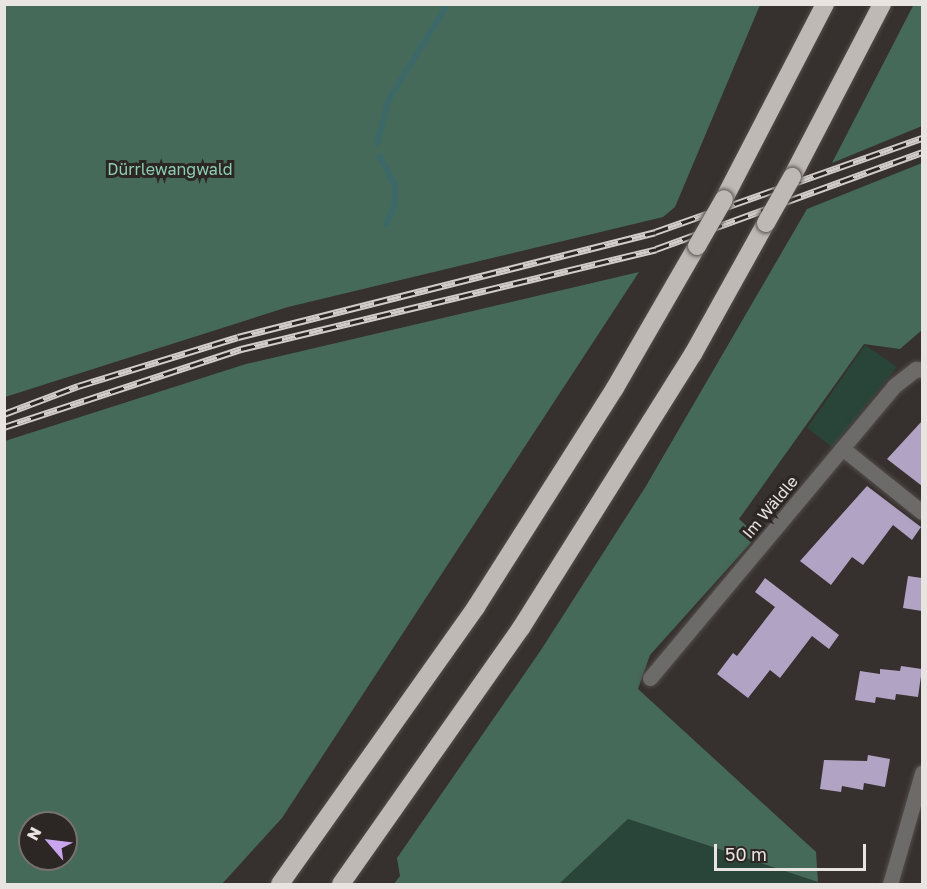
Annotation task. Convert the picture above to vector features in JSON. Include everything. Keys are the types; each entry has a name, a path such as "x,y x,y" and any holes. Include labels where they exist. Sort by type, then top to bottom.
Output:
{"highway":[{"path":"280,885 476,607 615,388 724,199 825,4"},
{"path":"341,885 521,628 693,354 792,177 882,4"}],"street":[{"name":"Im Wäldle","path":"650,678 904,375 922,370"},
{"path":"842,448 922,512"},
{"path":"890,885 922,773"}],"green space":[{"path":"914,4 922,5 922,126 832,163"},
{"name":"Dürrlewangwald","path":"4,5 760,5 675,207 663,217 288,307 5,397"},
{"path":"922,163 922,330 900,349 864,344 739,519 757,536 650,655 638,689 816,852 818,882 628,819 559,884 394,884 400,876 397,858 541,650 646,486 807,209"},
{"path":"639,272 282,818 222,884 5,884 5,441 246,364"},
{"path":"865,345 897,367 832,447 807,428"},
{"path":"628,819 818,882 822,884 559,884"}],"building":[{"path":"922,421 922,486 887,459"},
{"path":"867,486 921,527 912,540 893,525 863,565 852,557 831,585 800,561"},
{"path":"908,576 922,578 922,611 903,608"},
{"path":"765,578 839,635 829,649 812,636 780,678 770,670 748,698 717,674 733,653 737,656 775,607 755,592"},
{"path":"901,666 922,669 918,697 896,694 895,700 876,697 875,703 855,700 860,671 880,674 880,669 900,671"},
{"path":"868,755 890,759 885,787 864,783 863,790 842,786 841,792 820,789 824,760 867,761"}],"waterway":[{"path":"377,143 389,99 448,4"},
{"path":"380,157 395,185 395,204 386,224"}],"railway":[{"path":"4,414 78,386 238,337 655,232 922,138"},
{"path":"4,427 241,349 656,249 922,152"}]}
